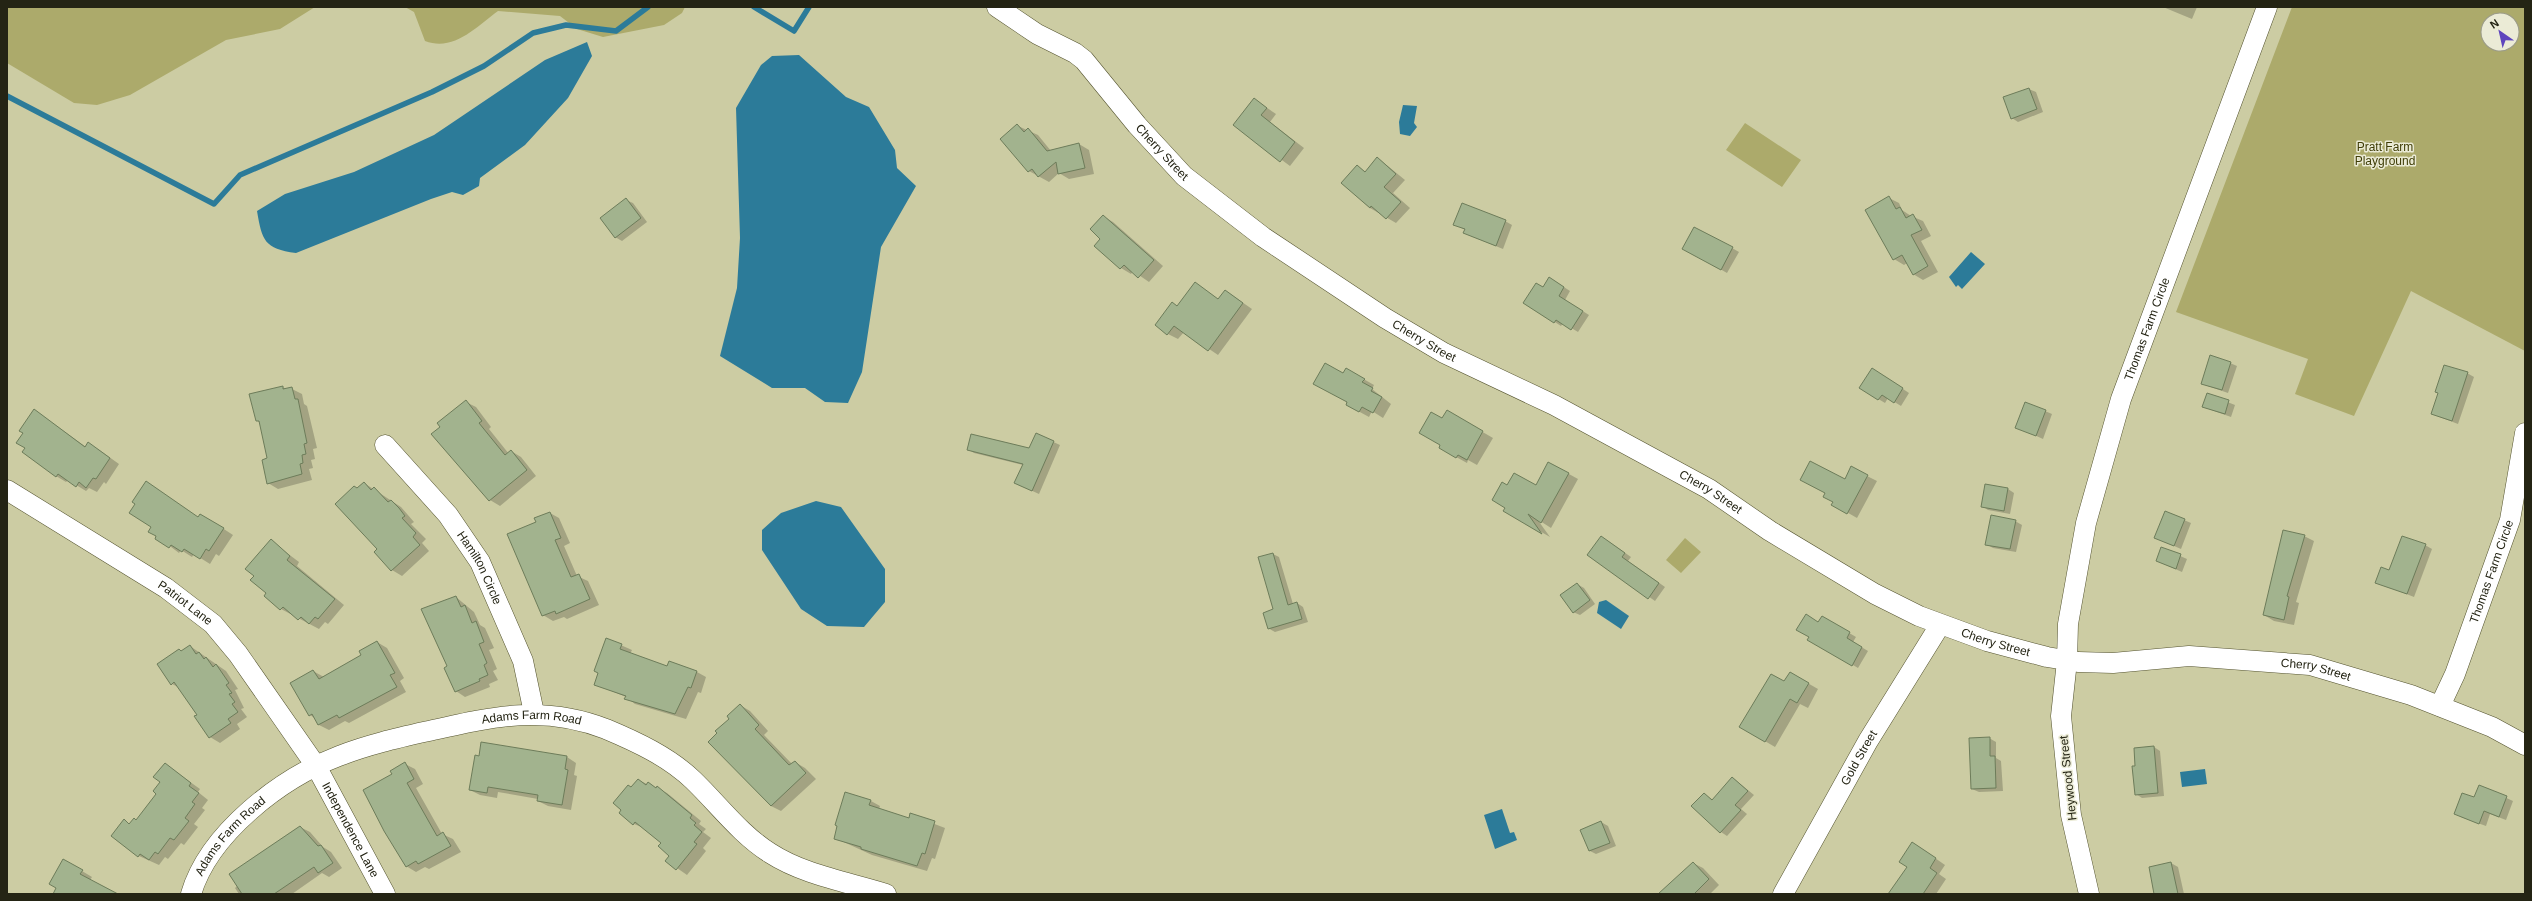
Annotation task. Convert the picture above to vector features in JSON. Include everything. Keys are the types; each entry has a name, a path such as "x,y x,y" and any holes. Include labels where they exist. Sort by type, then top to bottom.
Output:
{"street":[{"name":"Cherry Street","path":"996,7 1037,34 1075,53 1084,60 1137,125 1184,176 1263,237 1385,318 1444,353 1554,405 1709,489 1753,520 1850,580 1940,625 1987,641 2067,661 2113,663 2189,656 2292,662 2330,670 2440,706 2492,727 2525,744"},
{"name":"Thomas Farm Circle","path":"2067,661 2068,624 2075,578 2090,504 2105,450 2121,399 2267,7"},
{"name":"Thomas Farm Circle","path":"2440,706 2455,674 2510,520 2525,433"},
{"name":"Hamilton Circle","path":"385,445 448,515 480,562 523,661 534,713"},
{"name":"Patriot Lane","path":"7,490 166,588 213,624 238,654 316,766"},
{"name":"Gold Street","path":"1783,894 1868,741 1940,625"},
{"name":"Heywood Street","path":"2067,661 2061,698 2066,783 2078,849 2089,894"},
{"name":"Adams Farm Road","path":"191,894 204,863 230,830 266,798 316,766 338,756 391,739 489,717 534,713 557,716 602,728 638,743 692,779 755,842 769,853 802,868 886,894"},
{"name":"Independence Lane","path":"316,766 384,894"}],"green space":[{"path":"7,7 315,7 280,29 226,40 130,95 97,105 74,103 7,63"},
{"path":"405,7 685,7 682,13 664,25 603,37 577,29 560,16 498,11 473,30 455,41 436,44 425,41 414,12"},
{"name":"Pratt Farm Playground","path":"2292,7 2525,7 2525,351 2411,291 2354,416 2295,394 2308,359 2176,312"},
{"path":"1745,123 1801,160 1782,187 1726,150"},
{"path":"1685,538 1701,552 1681,573 1666,560"}],"water":[{"path":"587,42 592,56 568,98 525,145 480,178 479,186 463,195 452,192 431,199 296,253 277,249 266,241 263,236 257,211 285,194 354,172 434,135 545,60"},
{"path":"799,55 846,97 869,107 895,150 897,168 916,186 881,247 862,372 848,403 825,402 805,388 772,388 720,356 737,288 740,238 736,108 761,65 772,56"},
{"path":"1403,105 1417,106 1414,123 1417,127 1410,136 1400,134 1399,122"},
{"path":"1971,252 1985,264 1962,289 1958,285 1956,287 1949,277"},
{"path":"816,501 841,507 885,569 885,602 864,627 827,626 801,609 762,550 762,530 781,513"},
{"path":"1606,600 1629,616 1621,629 1597,613 1599,602"},
{"path":"2205,769 2207,784 2182,787 2180,772"},
{"path":"1502,809 1510,833 1514,832 1517,840 1495,849 1484,815"}],"building":[{"path":"2029,88 2037,109 2011,119 2003,97"},
{"path":"1254,98 1267,108 1261,115 1295,142 1280,162 1233,125"},
{"path":"1017,124 1024,132 1028,128 1047,151 1079,143 1085,168 1058,174 1056,162 1038,177 1032,169 1028,172 1000,139"},
{"path":"1377,157 1396,174 1384,187 1401,202 1386,219 1371,206 1370,208 1341,183 1357,165 1365,172"},
{"path":"1889,196 1896,209 1900,207 1906,218 1913,214 1922,230 1911,235 1928,266 1913,275 1902,255 1893,260 1865,210"},
{"path":"626,198 641,218 615,238 600,218"},
{"path":"1462,203 1506,220 1496,246 1463,233 1465,229 1453,225"},
{"path":"1103,215 1154,260 1138,278 1124,265 1120,269 1094,246 1100,239 1090,229"},
{"path":"1694,227 1733,247 1721,270 1682,249"},
{"path":"1549,277 1564,287 1559,296 1583,311 1571,330 1556,320 1554,323 1523,303 1536,283 1543,287"},
{"path":"1195,282 1218,299 1225,290 1243,303 1208,351 1174,326 1167,335 1155,325 1172,302 1177,306"},
{"path":"2210,355 2231,362 2222,390 2201,384"},
{"path":"1325,363 1343,373 1346,368 1365,379 1362,382 1373,388 1371,391 1382,397 1373,413 1362,407 1359,412 1346,405 1347,402 1313,384"},
{"path":"2444,365 2468,372 2452,421 2431,414 2438,393 2435,392"},
{"path":"1872,368 1903,388 1894,403 1882,395 1878,400 1859,388"},
{"path":"283,386 283,389 292,387 295,399 298,399 307,443 304,444 306,454 302,455 303,463 300,464 302,474 267,484 262,460 267,458 259,421 256,421 249,394"},
{"path":"2207,393 2229,400 2225,414 2202,407"},
{"path":"466,400 482,421 479,423 505,455 511,450 527,470 489,501 431,434 440,427 437,423"},
{"path":"2025,402 2046,410 2036,436 2015,428"},
{"path":"34,409 85,447 88,442 110,458 96,479 93,478 86,488 79,482 76,487 58,474 56,477 22,452 25,448 16,443 23,433 19,431"},
{"path":"1447,410 1483,431 1467,460 1458,455 1456,458 1439,448 1440,445 1419,433 1431,412 1442,418"},
{"path":"1036,433 1054,441 1032,491 1014,483 1023,464 967,450 971,434 1029,448"},
{"path":"1810,461 1845,479 1851,466 1868,475 1847,514 1831,505 1833,502 1823,497 1825,493 1800,480"},
{"path":"1548,462 1569,473 1541,523 1528,514 1542,534 1503,511 1505,508 1492,500 1502,482 1507,485 1514,473 1536,485"},
{"path":"146,481 198,517 200,514 224,528 209,551 206,549 200,559 184,549 182,552 171,545 169,548 155,539 156,536 148,532 151,527 129,513 135,504 132,502"},
{"path":"364,482 371,490 374,487 388,502 391,500 399,508 405,516 402,518 416,533 413,537 420,545 391,571 374,552 377,549 335,504 354,486 357,488"},
{"path":"1985,484 2008,488 2004,511 1981,507"},
{"path":"2165,511 2185,519 2174,546 2154,538"},
{"path":"550,512 561,538 555,540 571,577 579,574 590,599 556,614 555,611 542,616 507,534 536,522 534,518"},
{"path":"1991,515 2016,520 2010,549 1985,545"},
{"path":"2283,530 2305,535 2287,596 2289,597 2284,620 2263,615"},
{"path":"1601,536 1625,553 1622,557 1659,583 1648,599 1587,555"},
{"path":"2402,536 2426,544 2407,594 2375,583 2381,567 2389,570"},
{"path":"271,539 290,556 287,560 335,599 318,619 315,617 309,624 301,617 298,620 283,607 280,610 264,596 266,593 250,580 254,576 245,569"},
{"path":"2161,547 2181,554 2176,569 2156,561"},
{"path":"1273,553 1288,605 1297,602 1302,619 1268,629 1263,613 1273,609 1258,557"},
{"path":"1577,583 1590,600 1573,613 1560,595"},
{"path":"456,596 461,607 465,605 472,623 476,621 484,642 479,644 487,663 484,665 488,675 479,679 480,681 455,692 444,668 447,666 421,609"},
{"path":"1806,614 1818,622 1822,616 1850,632 1847,638 1862,647 1852,666 1807,640 1809,637 1796,630"},
{"path":"606,638 622,644 620,649 667,666 669,661 697,671 691,688 688,687 675,714 624,699 626,696 594,685 598,673 594,671"},
{"path":"377,641 395,673 390,675 397,687 339,718 337,715 318,725 312,714 309,716 290,683 313,670 319,679 361,655 359,651"},
{"path":"190,645 196,654 199,652 204,659 206,657 213,667 216,664 229,683 226,685 232,693 229,694 235,702 232,704 238,712 228,719 231,723 209,738 194,716 197,715 174,682 171,685 157,664 179,649 181,651"},
{"path":"1790,672 1809,683 1797,703 1790,699 1765,742 1739,727 1771,674 1784,681"},
{"path":"740,704 759,725 755,729 789,765 795,761 806,773 771,806 708,742 717,733 715,731 729,719 727,716"},
{"path":"1990,737 1990,756 1995,756 1996,788 1971,789 1969,738"},
{"path":"481,742 567,756 565,769 568,770 562,805 537,801 538,795 488,787 487,793 469,790 475,755 479,756"},
{"path":"2154,746 2158,793 2135,795 2132,766 2135,766 2134,748"},
{"path":"405,762 414,779 407,783 437,836 443,832 451,846 418,864 416,861 406,867 384,831 363,790 392,774 390,771"},
{"path":"165,763 191,783 189,786 199,793 192,802 195,804 185,818 189,821 174,840 170,838 158,854 155,852 149,860 140,854 138,857 111,836 124,819 129,824 134,818 136,820 156,794 153,791 160,782 153,777"},
{"path":"1732,777 1748,791 1735,805 1741,810 1720,833 1691,806 1704,793 1712,800"},
{"path":"638,779 646,785 648,782 656,788 657,786 692,815 690,818 696,823 694,825 702,832 694,842 697,844 676,870 665,861 669,856 658,846 661,843 635,822 633,825 619,813 621,810 613,803 628,785 631,787"},
{"path":"2479,785 2507,796 2499,817 2484,811 2479,824 2454,814 2462,793 2474,797"},
{"path":"845,792 871,800 869,805 909,818 910,813 935,821 925,854 922,853 917,866 834,839 837,826 835,825"},
{"path":"1601,821 1610,843 1589,851 1580,830"},
{"path":"300,826 318,846 321,845 333,863 318,873 314,867 274,894 242,894 229,874"},
{"path":"1912,842 1936,858 1930,868 1937,873 1923,894 1888,894 1907,867 1899,862"},
{"path":"63,859 83,870 80,874 118,894 53,894 56,888 49,884"},
{"path":"1693,862 1709,879 1694,894 1658,894"},
{"path":"2171,862 2178,894 2154,894 2149,867"}],"waterway":[{"path":"7,96 214,204 240,175 432,92 484,66 533,33 566,25 616,31 648,7"},
{"path":"754,7 794,31 809,7"}]}
